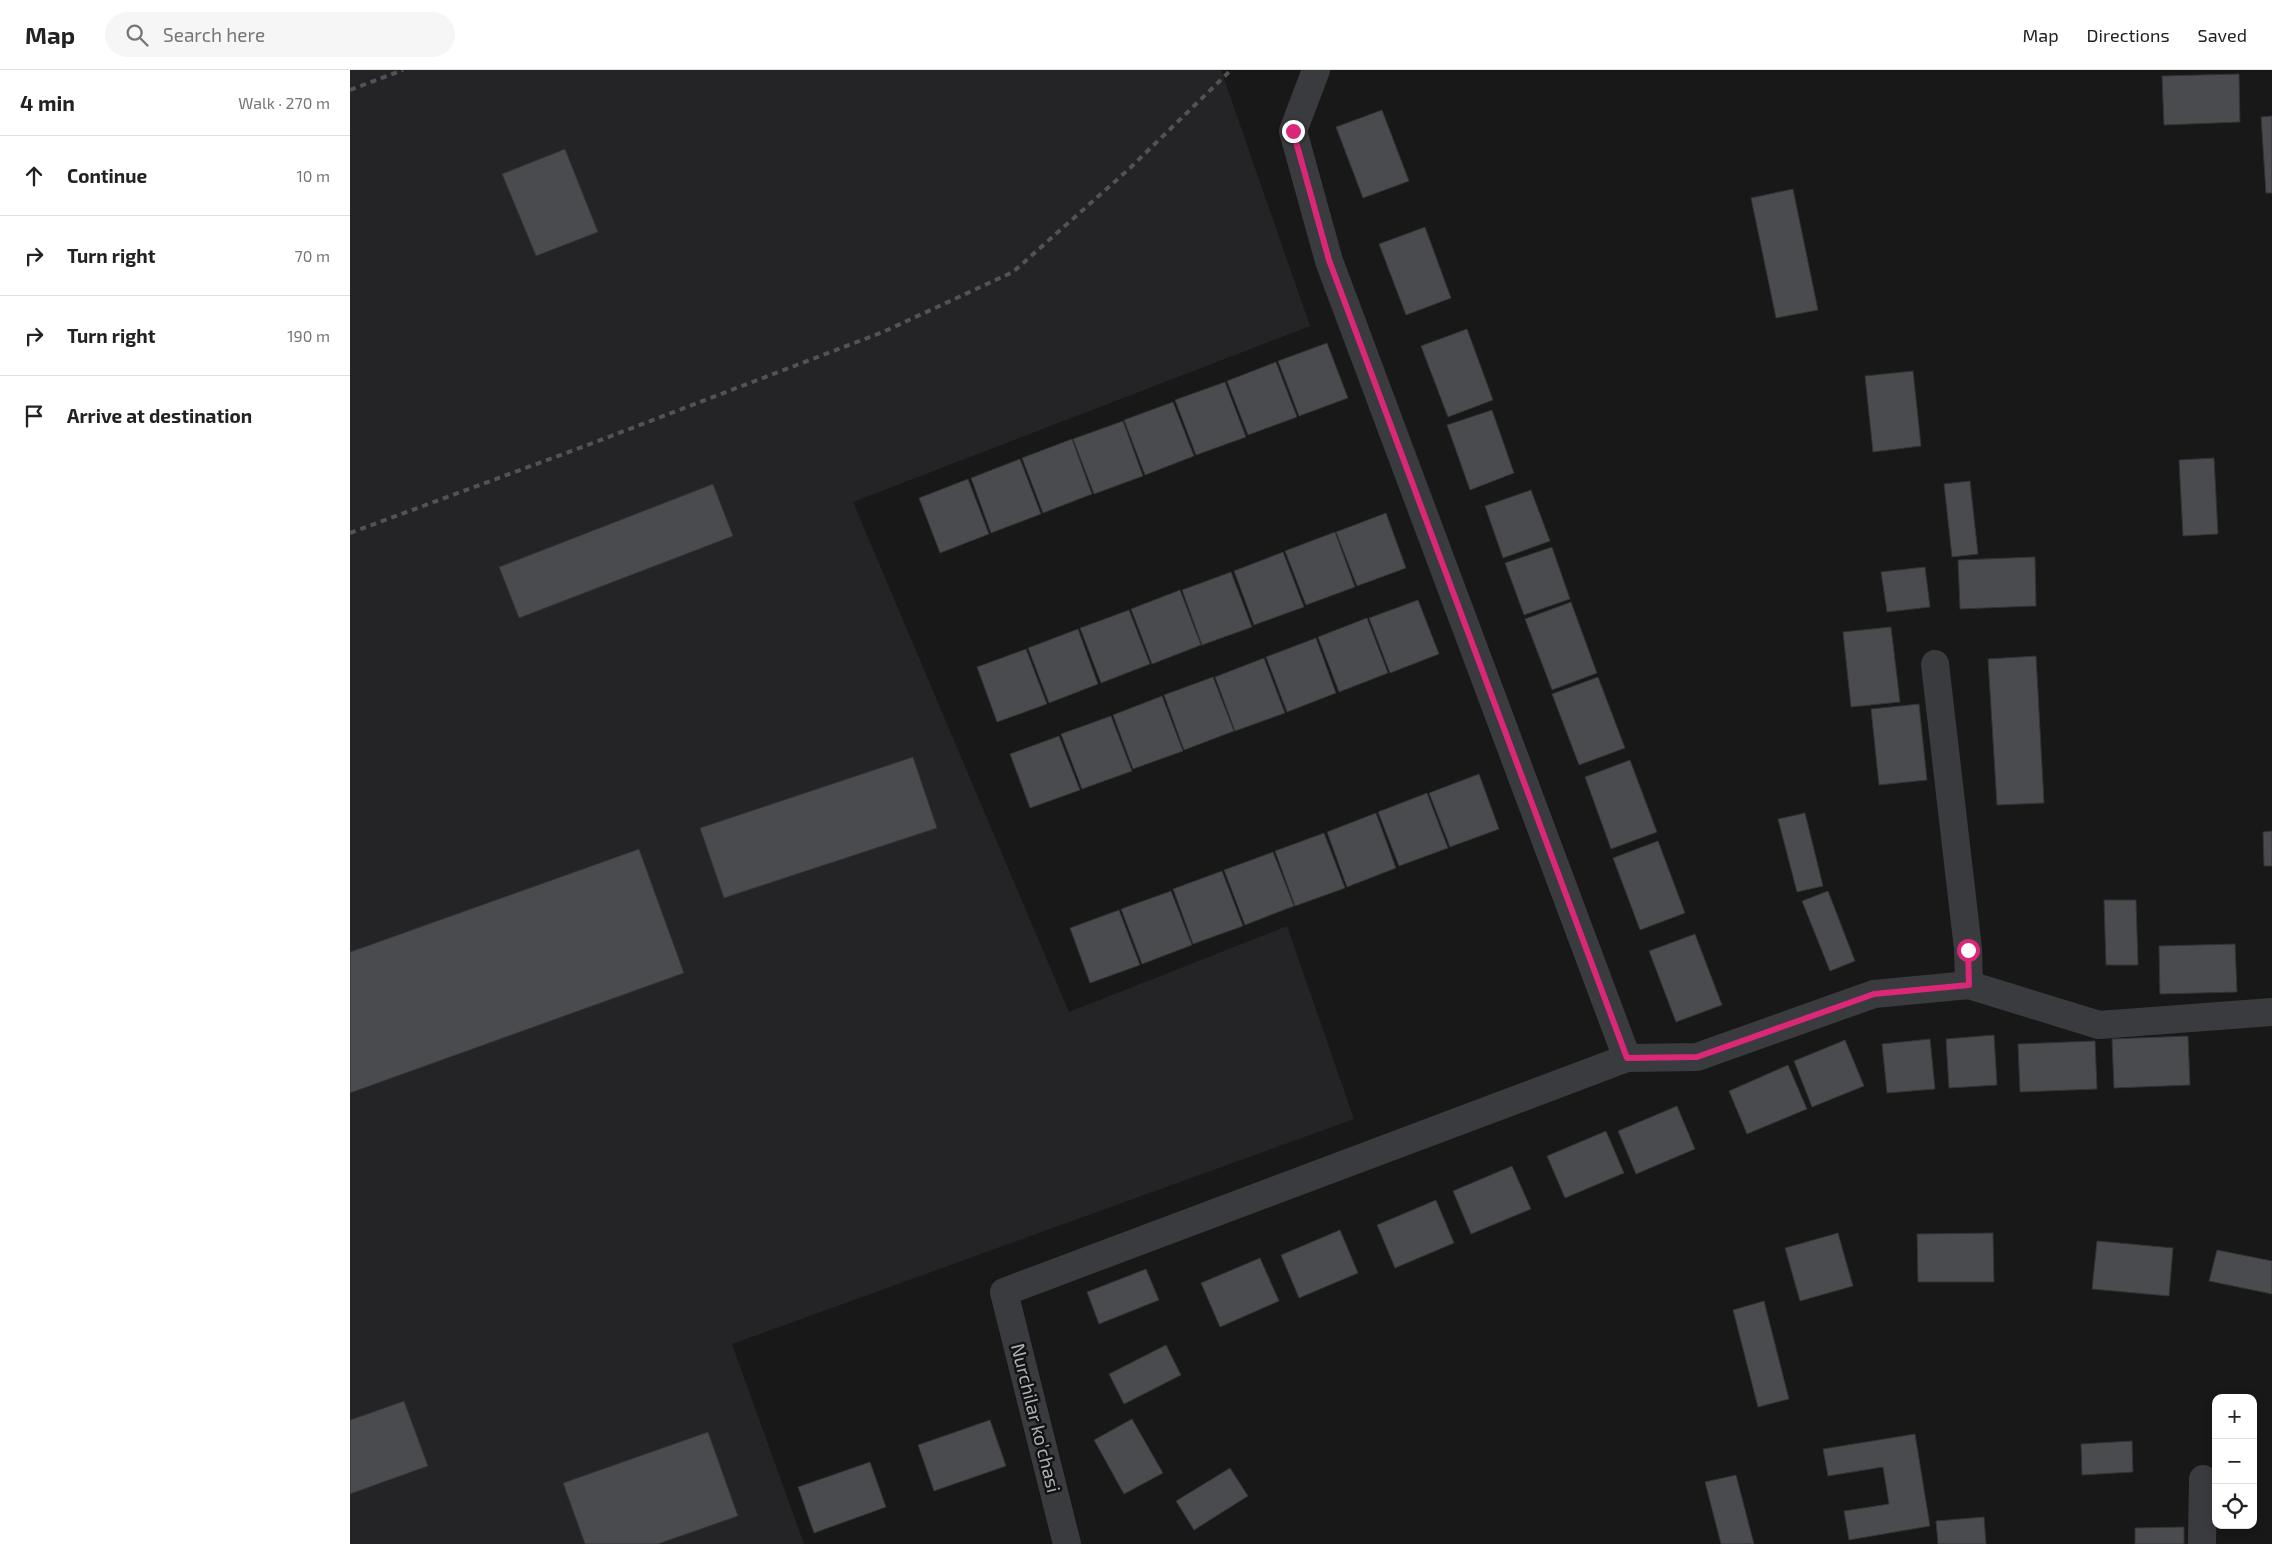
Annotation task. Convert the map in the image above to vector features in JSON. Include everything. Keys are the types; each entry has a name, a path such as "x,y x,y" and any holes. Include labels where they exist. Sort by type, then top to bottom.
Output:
{"street":[{"path":"1316,70 1293,131 1329,260 1627,1058 1697,1057 1874,994 1969,985 2098,1025 2272,1012"},
{"path":"1935,664 1968,950 1969,985"},
{"name":"Nurchilar ko'chasi","path":"1067,1544 1004,1292 1627,1058"},
{"path":"2202,1544 2203,1479"}],"shaded area":[{"path":"350,70 1221,70 1310,326 853,502 1069,1012 1287,926 1354,1119 732,1344 804,1544 350,1544"}],"building":[{"path":"2239,74 2240,122 2164,125 2162,76"},
{"path":"1382,110 1409,181 1363,198 1336,127"},
{"path":"2272,116 2272,193 2266,193 2261,117"},
{"path":"565,149 598,232 536,256 502,174"},
{"path":"1793,189 1818,310 1776,318 1751,198"},
{"path":"1425,227 1451,298 1406,315 1379,244"},
{"path":"1467,329 1493,400 1448,417 1421,346"},
{"path":"1327,343 1348,398 1299,416 1278,361"},
{"path":"1276,362 1297,417 1248,435 1227,381"},
{"path":"1913,371 1921,446 1873,452 1865,376"},
{"path":"1225,382 1246,437 1196,455 1175,400"},
{"path":"1173,402 1194,456 1145,475 1124,420"},
{"path":"1492,410 1514,473 1470,490 1447,425"},
{"path":"1123,421 1143,476 1094,494 1073,439"},
{"path":"1072,439 1092,494 1043,513 1022,458"},
{"path":"2214,458 2218,534 2183,536 2179,460"},
{"path":"1020,459 1041,514 991,533 971,478"},
{"path":"968,479 989,534 940,553 919,498"},
{"path":"1970,481 1978,554 1952,557 1944,484"},
{"path":"713,484 733,536 519,618 499,567"},
{"path":"1531,490 1550,541 1503,558 1485,506"},
{"path":"1386,513 1406,568 1357,586 1336,532"},
{"path":"1335,532 1355,587 1306,605 1285,551"},
{"path":"1552,547 1570,599 1524,615 1505,563"},
{"path":"1283,552 1304,607 1254,625 1234,571"},
{"path":"2035,557 2036,606 1960,609 1958,560"},
{"path":"1925,567 1930,607 1887,612 1881,572"},
{"path":"1231,572 1252,627 1202,645 1182,590"},
{"path":"1180,590 1201,645 1152,664 1131,609"},
{"path":"1418,600 1439,654 1390,673 1369,618"},
{"path":"1571,602 1597,673 1552,690 1525,619"},
{"path":"1129,610 1150,664 1101,683 1080,628"},
{"path":"1367,618 1388,673 1339,692 1318,637"},
{"path":"1891,627 1900,702 1851,707 1843,632"},
{"path":"1078,629 1098,684 1049,703 1028,648"},
{"path":"1316,638 1336,693 1287,712 1266,657"},
{"path":"1026,649 1047,704 997,722 977,667"},
{"path":"2036,656 2044,803 1997,805 1988,659"},
{"path":"1264,658 1285,713 1235,731 1215,677"},
{"path":"1213,677 1234,731 1184,750 1164,695"},
{"path":"1598,677 1625,748 1579,765 1552,694"},
{"path":"1162,696 1183,751 1133,769 1113,715"},
{"path":"1919,704 1927,780 1879,785 1871,709"},
{"path":"1111,716 1132,771 1082,789 1061,734"},
{"path":"1059,736 1080,790 1030,808 1010,754"},
{"path":"913,757 937,828 724,898 700,828"},
{"path":"1630,760 1657,832 1611,849 1585,777"},
{"path":"1479,774 1499,829 1450,847 1429,793"},
{"path":"1427,793 1448,848 1399,866 1378,812"},
{"path":"1376,813 1396,868 1347,887 1327,832"},
{"path":"1805,813 1823,886 1797,892 1778,819"},
{"path":"2272,831 2272,866 2264,866 2263,832"},
{"path":"1324,833 1345,888 1295,906 1275,851"},
{"path":"1658,841 1685,913 1640,930 1613,858"},
{"path":"639,849 684,973 350,1093 350,952"},
{"path":"1273,852 1294,906 1245,925 1224,870"},
{"path":"1222,871 1243,926 1193,944 1173,889"},
{"path":"1171,891 1192,945 1142,964 1121,909"},
{"path":"1828,891 1855,961 1830,971 1802,901"},
{"path":"2104,900 2136,900 2138,965 2106,965"},
{"path":"1119,910 1140,965 1090,983 1070,928"},
{"path":"1695,934 1722,1005 1676,1022 1649,951"},
{"path":"2235,944 2237,992 2160,994 2159,946"},
{"path":"1994,1035 1997,1085 1949,1088 1946,1039"},
{"path":"2188,1036 2190,1085 2114,1088 2112,1039"},
{"path":"1930,1039 1935,1089 1887,1093 1882,1044"},
{"path":"1845,1040 1864,1086 1812,1107 1794,1061"},
{"path":"2095,1041 2097,1089 2020,1092 2018,1044"},
{"path":"1788,1065 1807,1109 1747,1134 1729,1091"},
{"path":"1677,1106 1695,1149 1636,1174 1618,1131"},
{"path":"1606,1131 1624,1173 1565,1198 1547,1156"},
{"path":"1512,1166 1531,1209 1471,1234 1453,1191"},
{"path":"1436,1200 1454,1243 1395,1268 1377,1225"},
{"path":"1340,1230 1358,1273 1299,1298 1281,1255"},
{"path":"1838,1233 1853,1286 1800,1301 1785,1248"},
{"path":"1993,1233 1994,1282 1918,1282 1917,1234"},
{"path":"2097,1241 2173,1248 2169,1296 2092,1289"},
{"path":"2217,1250 2272,1261 2272,1294 2209,1281"},
{"path":"1260,1258 1279,1301 1220,1327 1201,1283"},
{"path":"1146,1269 1159,1300 1099,1324 1087,1292"},
{"path":"1764,1301 1789,1399 1758,1407 1733,1310"},
{"path":"1166,1345 1181,1375 1124,1404 1109,1374"},
{"path":"404,1401 428,1466 350,1494 350,1420"},
{"path":"1132,1419 1163,1473 1124,1494 1094,1440"},
{"path":"990,1420 1006,1466 934,1491 918,1445"},
{"path":"708,1432 738,1516 658,1544 585,1544 563,1483"},
{"path":"1915,1434 1930,1526 1849,1540 1844,1511 1889,1504 1883,1467 1828,1476 1823,1449"},
{"path":"2132,1441 2133,1472 2082,1475 2081,1444"},
{"path":"870,1462 886,1507 814,1533 798,1487"},
{"path":"1230,1468 1248,1496 1194,1530 1176,1501"},
{"path":"1736,1475 1754,1544 1721,1544 1705,1482"},
{"path":"1984,1517 1986,1544 1938,1544 1936,1521"},
{"path":"2184,1527 2184,1544 2135,1544 2135,1528"}],"railway":[{"path":"350,90 403,70"},
{"path":"350,533 585,446 883,332 1013,272 1129,169 1231,70"}],"route":[{"path":"1293,131 1329,260 1627,1058 1697,1057 1874,994 1969,985 1968,950"}]}
